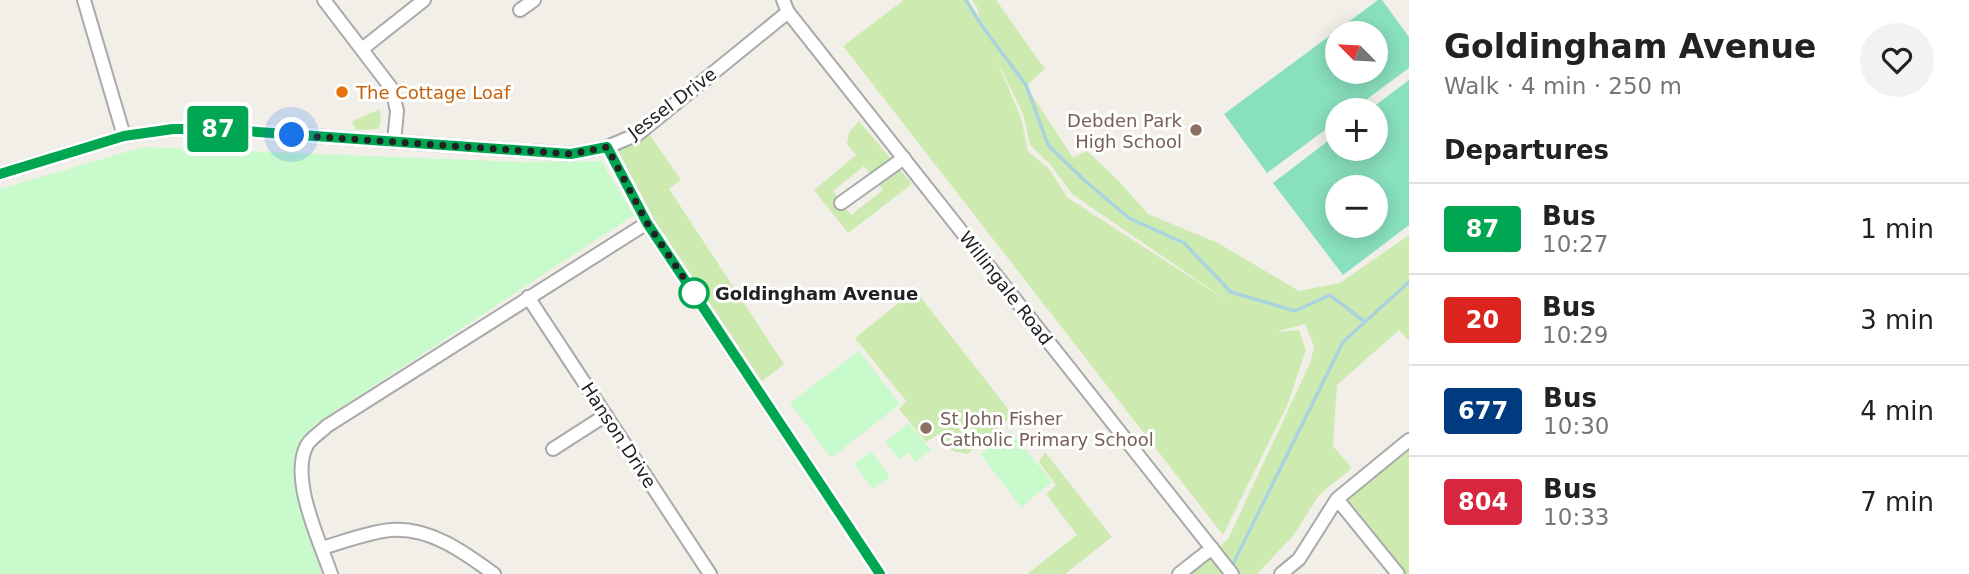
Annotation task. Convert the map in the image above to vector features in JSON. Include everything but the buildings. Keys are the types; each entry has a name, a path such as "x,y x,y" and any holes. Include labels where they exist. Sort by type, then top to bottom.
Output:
{"street":[{"path":"85,0 124,136"},
{"path":"324,0 392,89 397,111 394,142"},
{"path":"362,49 424,0"},
{"path":"520,10 534,0"},
{"name":"Jessel Drive","path":"0,174 124,136 173,129 216,129 571,154 607,147 638,134 786,6"},
{"name":"Willingale Road","path":"786,6 1232,574"},
{"path":"607,147 647,223 880,574"},
{"path":"841,203 904,158"},
{"path":"331,574 303,489 302,468 307,445 327,426 647,223"},
{"name":"Hanson Drive","path":"528,297 710,574"},
{"path":"553,449 606,415"},
{"path":"1281,574 1298,559 1337,499 1409,440"},
{"path":"1337,499 1398,574"},
{"path":"321,548 390,530 423,532 466,554 494,574"},
{"path":"1179,574 1212,548"}],"green space":[{"path":"904,0 968,0 980,20 972,0 996,0 1045,69 1026,86 1073,158 1087,151 1148,214 1218,243 1299,291 1340,283 1409,235 1409,341 1399,330 1337,385 1333,446 1352,468 1319,495 1293,536 1257,574 1188,574 1228,539 1311,361 1314,346 1305,324 1275,332 1299,330 1306,350 1287,406 1223,535 843,46","holes":["995,56 1023,114 1030,145 1051,165 1072,194 1232,304 1068,198 1048,168 1028,151 1021,118"]},
{"path":"1378,0 1382,0 1409,37 1409,68 1388,83 1388,21 1350,21"},
{"path":"1325,39 1325,84 1387,84 1368,98 1325,98 1325,130 1267,173 1224,114"},
{"path":"1409,80 1409,225 1343,275 1273,183 1325,143 1325,161 1388,161 1388,98 1385,98"},
{"path":"380,109 381,122 378,129 357,130 351,122"},
{"path":"859,121 912,184 848,233 814,190 856,155 847,144 849,132","holes":["864,166 883,190 851,215 833,191"]},
{"path":"648,132 681,180 669,189 784,364 760,383 652,221 615,149"},
{"path":"143,147 523,162 601,161 634,215 314,425 298,448 294,469 299,499 322,574 0,574 0,189"},
{"path":"915,290 1013,415 968,454 953,451 938,434 926,442 899,409 906,401 855,338"},
{"path":"859,351 900,404 831,458 790,403"},
{"path":"909,423 931,450 916,462 908,453 900,460 885,442"},
{"path":"1010,430 1052,482 1021,507 980,454"},
{"path":"1409,440 1409,574 1398,574 1337,499"},
{"path":"871,451 890,476 873,489 854,464"},
{"path":"1045,452 1112,537 1065,574 1027,574 1077,535 1046,494 1056,485 1039,462"}],"waterway":[{"path":"966,0 1026,85 1048,145 1129,218 1184,243 1231,292 1295,311 1330,295 1365,322"},
{"path":"1232,566 1343,342 1409,282"}],"bus line":[{"name":"87","path":"0,174 124,136 173,129 216,129 571,154 607,147 647,223 880,574"}],"place":[{"name":"The Cottage Loaf","path":"342,92"},
{"name":"Debden Park High School","path":"1196,130"},
{"name":"Goldingham Avenue","path":"694,293"},
{"name":"St John Fisher Catholic Primary School","path":"926,428"}],"route":[{"path":"292,135 571,154 607,147 647,223 694,293"}]}
